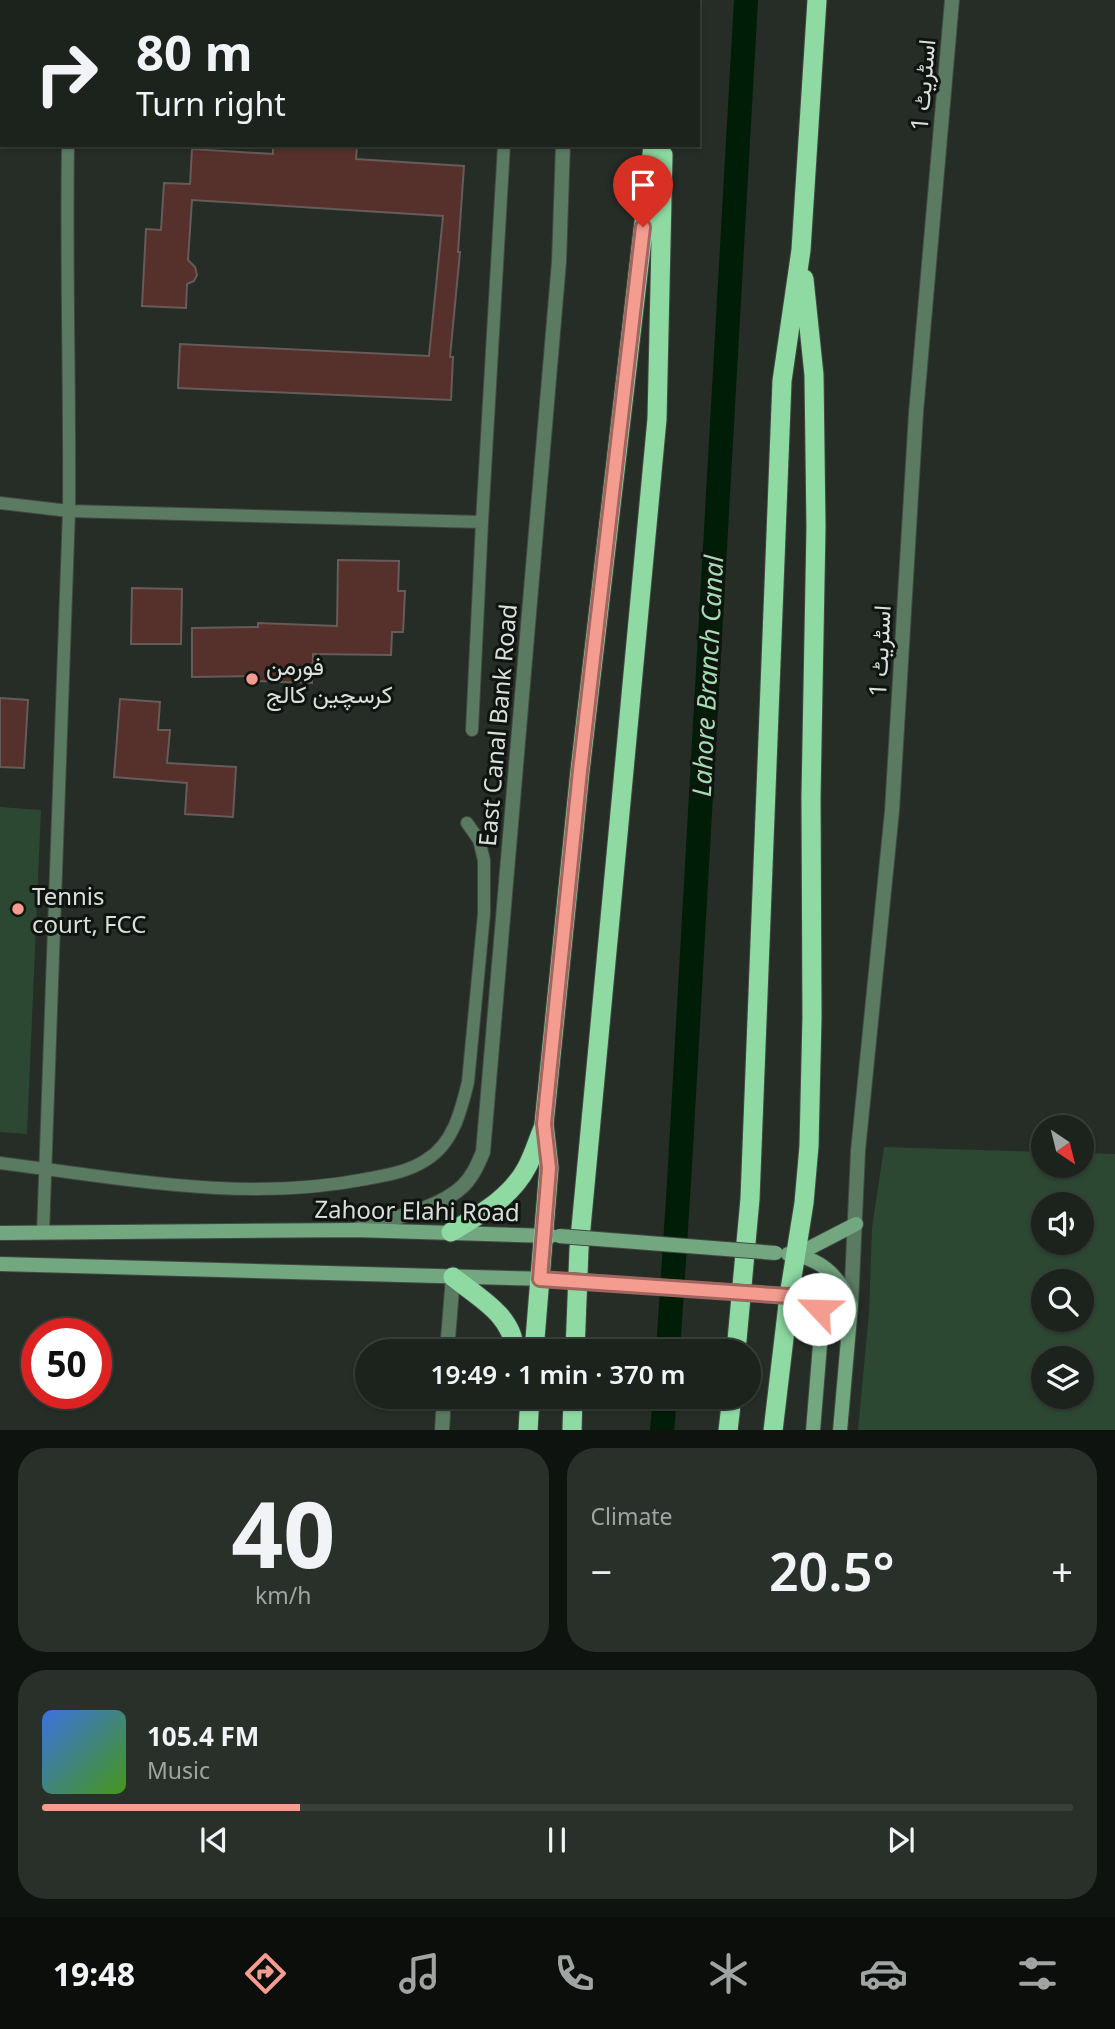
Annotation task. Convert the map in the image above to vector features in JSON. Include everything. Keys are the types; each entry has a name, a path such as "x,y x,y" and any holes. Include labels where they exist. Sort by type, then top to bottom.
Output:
{"highway":[{"path":"737,1339 750,1199 782,382 801,250 817,0"},
{"path":"536,1339 547,1279 551,1236 549,1168 544,1124 580,771 653,147"},
{"path":"575,1339 579,1250 657,419 663,147"},
{"path":"773,1430 780,1295 796,1255 809,1146 816,527 814,375 801,250"},
{"path":"451,1232 483,1212 516,1184 526,1168 544,1124"},
{"path":"453,1277 501,1315 511,1339"},
{"path":"527,1409 528,1430"},
{"path":"572,1430 573,1409"},
{"path":"728,1430 730,1409"}],"main road":[{"path":"796,1255 856,1224"},
{"name":"Zahoor Elahi Road","path":"0,1233 355,1230 451,1232 551,1236 776,1253 796,1255 817,1262 836,1277 845,1289 851,1305"},
{"path":"0,1264 547,1279 780,1295 812,1302 819,1309 822,1320 813,1430"},
{"path":"840,1430 851,1305"}],"street":[{"name":"اسٹریٹ 1","path":"851,1305 858,1151 892,811 916,413 952,0"},
{"name":"East Canal Bank Road","path":"355,1230 447,1198 469,1178 483,1152 559,262 563,147"},
{"path":"448,1339 453,1277"},
{"path":"442,1430 443,1409"}],"lane":[{"path":"43,1233 69,511 66,284 68,147"},
{"path":"472,730 504,147"},
{"path":"0,503 69,511 482,522"},
{"path":"0,1163 145,1183 282,1189 333,1186 409,1169 428,1160 451,1134 468,1082 484,914 484,860 479,839 467,823"}],"green space":[{"name":"Tennis court, FCC","path":"0,807 41,810 27,1134 0,1132"},
{"path":"884,1147 1031,1152 1031,1178 1094,1178 1094,1153 1115,1154 1115,1430 858,1430 869,1313 872,1228"}],"building":[{"path":"273,147 357,147 356,159 464,166 460,252 450,357 453,357 451,400 178,388 180,344 429,356 443,216 192,200 188,260 195,267 197,275 194,281 187,284 186,308 142,306 146,229 161,230 164,183 190,184 192,149 273,154"},
{"path":"338,560 399,561 398,591 405,591 403,632 392,632 391,655 313,654 312,683 256,681 256,676 192,677 192,628 258,627 258,623 337,626"},
{"path":"132,588 182,589 181,644 131,644"},
{"path":"0,698 28,700 24,768 0,767"},
{"path":"120,699 160,702 158,730 170,730 167,763 236,767 233,817 185,814 187,783 114,777"}],"waterway":[{"name":"Lahore Branch Canal","path":"669,1339 746,0"},
{"name":"Lahore Branch Canal","path":"662,1430 664,1409"}],"place":[{"name":"فورمن کرسچین کالج","path":"252,679"},
{"name":"Tennis court, FCC","path":"18,909"}],"route":[{"path":"643,227 580,771 544,1124 549,1168 540,1279 772,1294 803,1298 819,1309"}]}
